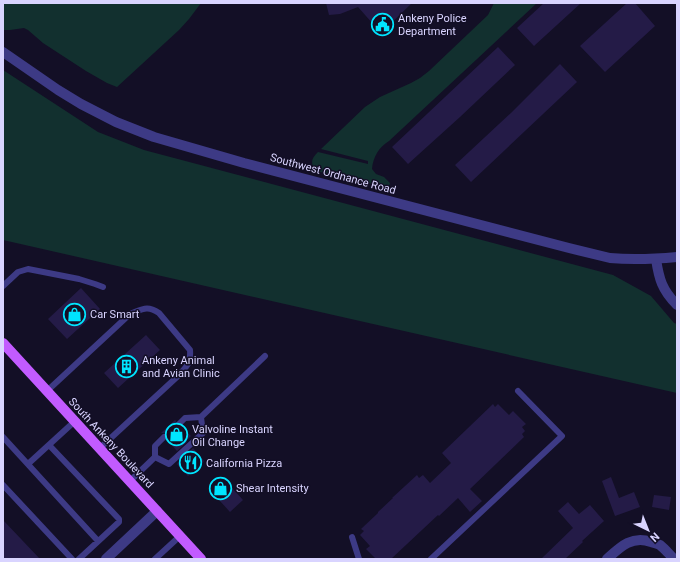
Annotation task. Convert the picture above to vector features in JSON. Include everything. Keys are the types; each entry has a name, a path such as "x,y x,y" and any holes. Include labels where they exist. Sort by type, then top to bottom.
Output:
{"main road":[{"name":"South Ankeny Boulevard","path":"3,343 201,559"}],"street":[{"name":"Southwest Ordnance Road","path":"3,52 58,90 93,111 116,122 167,141 244,163 569,248 616,258 677,257"},
{"path":"656,258 658,275 662,286 677,305"},
{"path":"106,559 157,511"},
{"path":"607,559 620,547 631,541 640,539 648,540 659,545 674,559"}],"lane":[{"path":"3,286 18,272 28,269 78,279 103,287"},
{"path":"47,391 130,314 146,308 154,309 160,313 190,350 191,358 188,365 100,448"},
{"path":"179,424 185,418 201,417 265,356"},
{"path":"431,559 562,436 518,391"},
{"path":"155,457 169,464 203,433 201,417"},
{"path":"28,464 75,421"},
{"path":"3,437 98,541"},
{"path":"130,481 155,457 155,446 164,437"},
{"path":"49,445 119,519 119,522 79,559"},
{"path":"3,485 72,559"},
{"path":"155,559 180,536"},
{"path":"352,537 359,559"}],"green space":[{"path":"3,3 201,3 179,30 117,87 86,71 43,43 24,28 3,30"},
{"path":"494,3 537,3 379,149 372,169 376,174 384,177 390,183 389,186 385,187 316,171 312,161 318,152 368,164 368,161 321,149 365,107 380,97 420,78 429,71 488,15"},
{"path":"3,70 98,132 144,150 613,275 651,296 674,323 677,324 677,393 3,240"}],"building":[{"name":"Ankeny Police Department","path":"326,3 412,3 381,33 358,7 340,14 329,15"},
{"path":"544,3 581,3 534,46 517,28"},
{"path":"627,3 635,3 655,26 605,72 580,46"},
{"path":"498,47 515,65 408,164 392,147"},
{"path":"560,64 577,82 471,182 455,165 512,112"},
{"name":"Car Smart","path":"81,288 100,309 67,339 48,319"},
{"name":"Ankeny Animal and Avian Clinic","path":"146,335 160,350 118,388 104,373"},
{"path":"493,404 495,407 498,404 509,415 513,411 526,424 522,427 525,431 522,434 524,437 470,489 482,501 470,512 458,498 391,559 376,559 366,549 370,546 360,535 364,531 361,529 417,475 419,478 423,475 430,483 451,463 442,453"},
{"name":"Valvoline Instant Oil Change","path":"175,420 176,427 182,427 191,436 177,451 167,440 167,434 161,433"},
{"name":"California Pizza","path":"193,448 204,461 188,476 177,464"},
{"path":"611,477 619,498 634,492 640,507 615,516 602,481"},
{"path":"223,478 243,500 230,512 210,490"},
{"path":"654,495 671,497 669,510 652,507"},
{"path":"568,502 579,514 590,505 604,521 565,559 541,559 573,528 558,511"},
{"path":"3,520 40,559 3,559"}],"place":[{"name":"Ankeny Police Department","path":"382,24"},
{"name":"Car Smart","path":"74,314"},
{"name":"Ankeny Animal and Avian Clinic","path":"127,366"},
{"name":"Valvoline Instant Oil Change","path":"176,435"},
{"name":"California Pizza","path":"191,463"},
{"name":"Shear Intensity","path":"221,488"}]}
